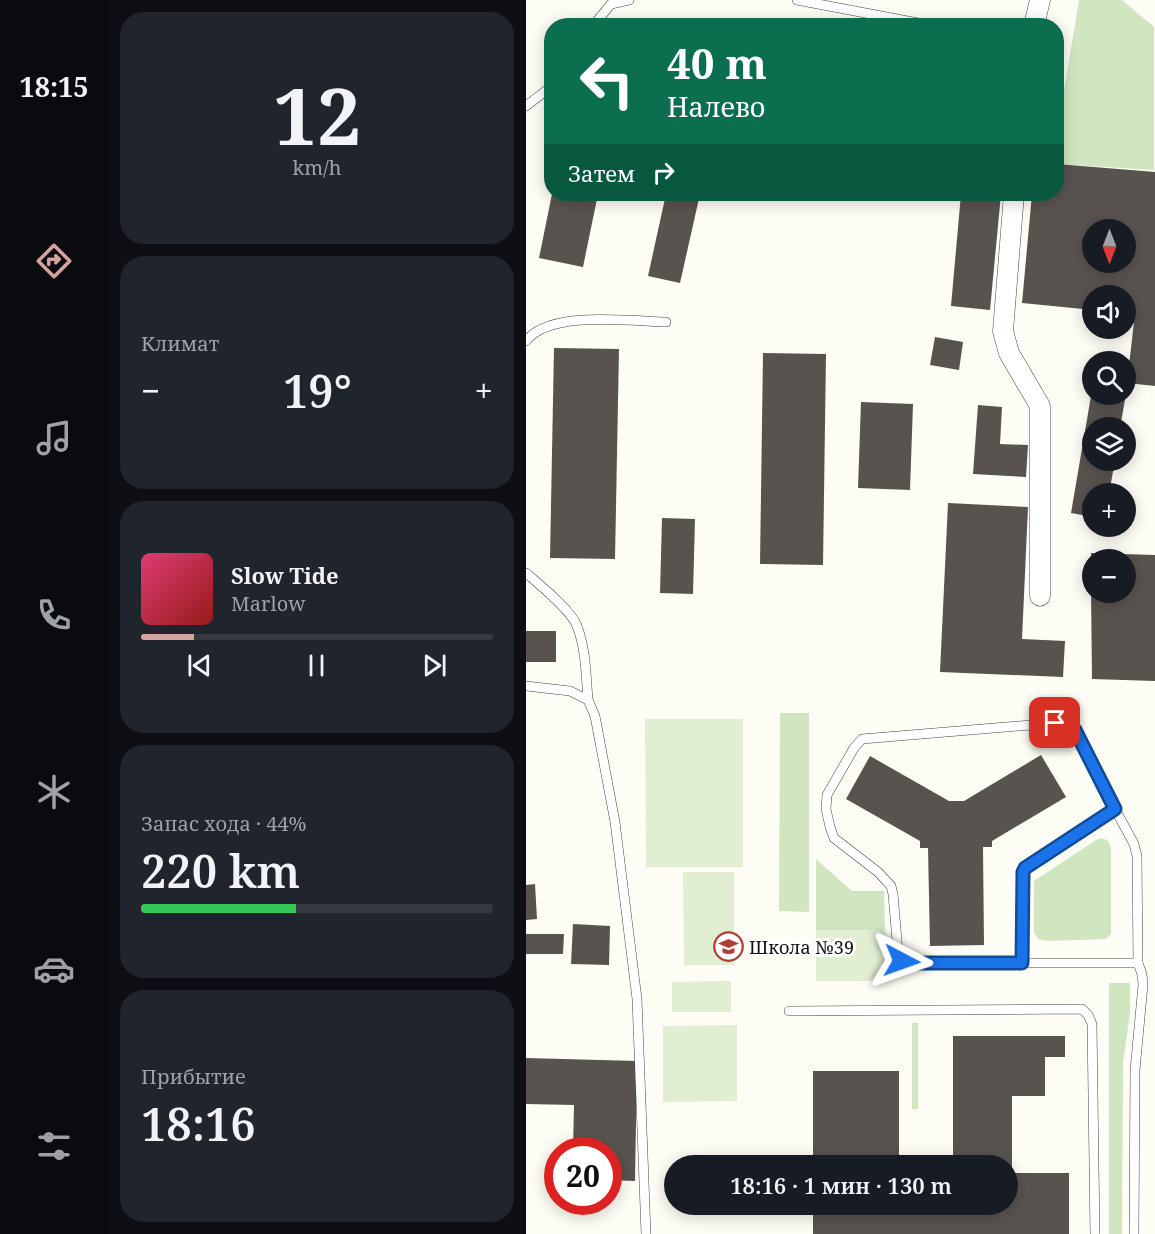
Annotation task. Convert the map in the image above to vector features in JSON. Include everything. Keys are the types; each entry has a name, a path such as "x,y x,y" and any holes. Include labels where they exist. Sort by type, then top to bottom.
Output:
{"street":[{"path":"1036,18 1040,0"},
{"path":"1013,201 1003,331 1009,353 1040,406 1040,596"}],"lane":[{"path":"600,18 611,4 629,0"},
{"path":"797,0 892,18"},
{"path":"526,106 544,92"},
{"path":"526,341 532,333 564,321 666,322"},
{"path":"526,573 552,595 577,625 585,660 588,700 595,716 615,822 637,999 646,1234"},
{"path":"526,686 570,691 588,700"},
{"path":"1134,1234 1135,1071 1143,985 1138,963 1137,856 1134,844 1075,730 1055,723 874,737 862,739 854,748 827,795 826,809 830,827 834,838 878,872 891,886 898,952 902,961 908,963 1138,963"},
{"path":"1022,963 1023,872 1025,868 1115,809"},
{"path":"789,1011 1082,1009 1092,1024 1094,1234"}],"green space":[{"path":"1079,0 1122,0 1154,27 1154,170 1064,164 1064,91"},
{"path":"780,713 809,713 809,912 779,911"},
{"path":"645,719 743,719 743,867 646,867"},
{"path":"1102,838 1108,841 1111,848 1111,934 1106,939 1047,941 1038,939 1034,932 1034,881"},
{"path":"816,859 852,891 884,891 885,930 816,930"},
{"path":"683,872 734,872 734,965 684,965"},
{"path":"816,930 885,930 885,981 816,981"},
{"path":"731,981 731,1012 672,1012 672,982"},
{"path":"1109,983 1130,983 1130,1014 1123,1062 1122,1234 1109,1234"},
{"path":"912,1023 918,1023 918,1109 912,1109"},
{"path":"737,1025 737,1101 663,1102 663,1026"}],"building":[{"path":"1064,165 1155,172 1155,386 1136,384 1136,351 1131,351 1132,339 1136,339 1136,285 1082,285 1082,309 1022,303 1031,201 1064,201"},
{"path":"551,201 597,201 583,267 539,258"},
{"path":"664,201 698,201 680,283 648,276"},
{"path":"960,201 1000,201 990,310 951,306"},
{"path":"935,337 963,342 959,370 930,365"},
{"path":"554,348 619,349 615,559 550,558"},
{"path":"763,353 826,354 823,565 760,564"},
{"path":"861,402 913,404 910,490 858,488"},
{"path":"978,405 1002,407 1000,444 1028,445 1026,477 973,474"},
{"path":"1089,405 1124,405 1122,417 1087,417"},
{"path":"1082,449 1082,471 1113,471 1111,483 1082,483 1082,515 1071,513"},
{"path":"948,503 1028,507 1022,639 1065,641 1063,677 940,672"},
{"path":"662,518 695,519 693,594 660,593"},
{"path":"1136,554 1155,555 1155,681 1092,679 1091,603 1136,603"},
{"path":"526,631 556,631 556,662 526,662"},
{"path":"1041,755 1066,797 992,841 992,847 983,847 984,945 930,946 928,848 920,848 920,841 846,799 870,756 949,801 964,801"},
{"path":"535,884 537,919 526,920 526,885"},
{"path":"573,924 610,926 609,965 571,964"},
{"path":"526,934 564,934 563,954 526,954"},
{"path":"953,1036 1065,1036 1065,1057 1045,1057 1045,1096 1012,1096 1012,1155 953,1155"},
{"path":"526,1058 637,1061 635,1181 622,1181 622,1137 573,1137 574,1105 526,1104"},
{"path":"813,1071 899,1071 899,1155 813,1155"},
{"path":"1018,1173 1069,1173 1069,1234 813,1234 813,1215 1018,1215"}],"place":[{"name":"Школа №39","path":"728,947"}],"route":[{"path":"902,961 908,963 1022,963 1022,878 1025,868 1115,809 1075,730 1055,723"}]}
